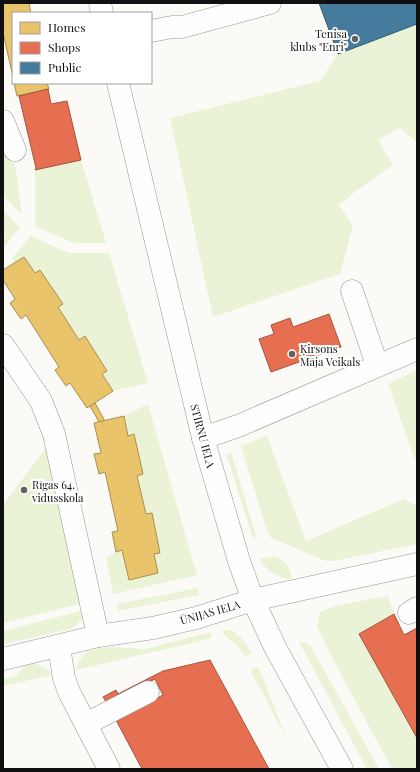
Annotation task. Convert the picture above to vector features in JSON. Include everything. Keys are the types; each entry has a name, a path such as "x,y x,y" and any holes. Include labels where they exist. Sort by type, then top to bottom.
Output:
{"street":[{"path":"152,31 172,27 182,27 270,3"},
{"name":"STIRNU IELA","path":"118,84 203,438 239,561 253,600 276,649 342,769"},
{"path":"3,121 15,150"},
{"path":"352,291 383,363"},
{"path":"3,345 41,401 54,434 98,636"},
{"path":"203,438 238,426 417,349"},
{"name":"ŪNIJAS IELA","path":"3,659 98,636 153,628 196,618 253,600 417,564"},
{"path":"59,646 64,678 69,692 109,769"},
{"path":"86,724 148,692"}],"green space":[{"path":"417,24 417,143 400,128 378,140 393,165 339,205 353,226 340,274 213,317 170,118 320,81 338,54"},
{"path":"3,150 15,164 22,215 3,196"},
{"path":"81,160 106,243 74,243 35,226 35,170"},
{"path":"3,210 20,227 3,249 3,240 5,237 3,235"},
{"path":"31,236 69,253 109,253 148,383 113,391 102,374 107,370 85,337 79,340 58,307 63,304 41,270 35,273 24,257 15,263 12,258"},
{"path":"417,370 417,465 388,384"},
{"path":"148,404 197,575 113,594 106,558 116,552 122,550 129,580 158,573 154,554 160,552 152,513 146,514 137,476 143,474 134,435 128,436 124,416"},
{"path":"267,436 306,541 404,499 417,506 417,544 334,561 326,561 271,538 267,531 241,446"},
{"name":"Rīgas 64. vidusskola","path":"49,444 83,603 3,623 3,505"},
{"path":"231,452 256,536 253,539 227,456"},
{"path":"275,556 287,565 292,579 273,574 260,559"},
{"path":"198,588 199,595 118,611 117,604"},
{"path":"388,596 394,614 359,634 417,738 417,769 392,769 329,652 317,626 320,612 339,605"},
{"path":"85,610 80,621 71,629 3,644 3,631"},
{"path":"222,630 236,633 252,654 245,656 237,645 224,635"},
{"path":"211,632 212,636 209,639 76,670 79,660 88,651 108,647 145,649"},
{"path":"299,642 310,645 379,769 367,769"},
{"path":"34,663 47,669 52,675 3,686 3,679 18,675 24,664"},
{"path":"258,666 287,739 250,670"}],"building: Homes":[{"path":"3,3 29,3 31,12 12,12 12,73 3,33"},
{"path":"14,84 47,84 49,89 17,96"},
{"path":"24,257 35,273 40,270 63,304 58,307 79,340 85,336 107,371 102,374 113,391 87,408 70,383 66,386 55,370 59,367 26,315 21,319 10,303 15,299 3,280 3,270"},
{"path":"95,403 105,421 99,422 90,406"},
{"path":"124,416 128,436 134,434 143,474 137,476 146,514 152,513 160,553 154,554 158,573 129,580 122,550 116,552 112,532 118,531 105,472 99,474 94,454 101,453 94,423"}],"building: Shops":[{"path":"48,89 51,104 67,101 81,160 35,170 36,168 19,96"},
{"path":"329,314 341,347 271,372 259,339 274,334 271,325 290,318 293,327"},
{"path":"394,614 404,635 417,628 417,738 359,634"},
{"path":"210,660 269,769 142,769 116,720 163,695 155,679 107,703 103,697 116,690 118,694 163,671"}],"building: Public":[{"name":"Tenisa klubs \"Enri\"","path":"319,3 417,3 417,24 338,54"}],"place":[{"name":"Tenisa klubs \"Enri\"","path":"355,39"},
{"name":"Ķirsons Māja Veikals","path":"292,354"},
{"name":"Rīgas 64. vidusskola","path":"24,490"}]}
